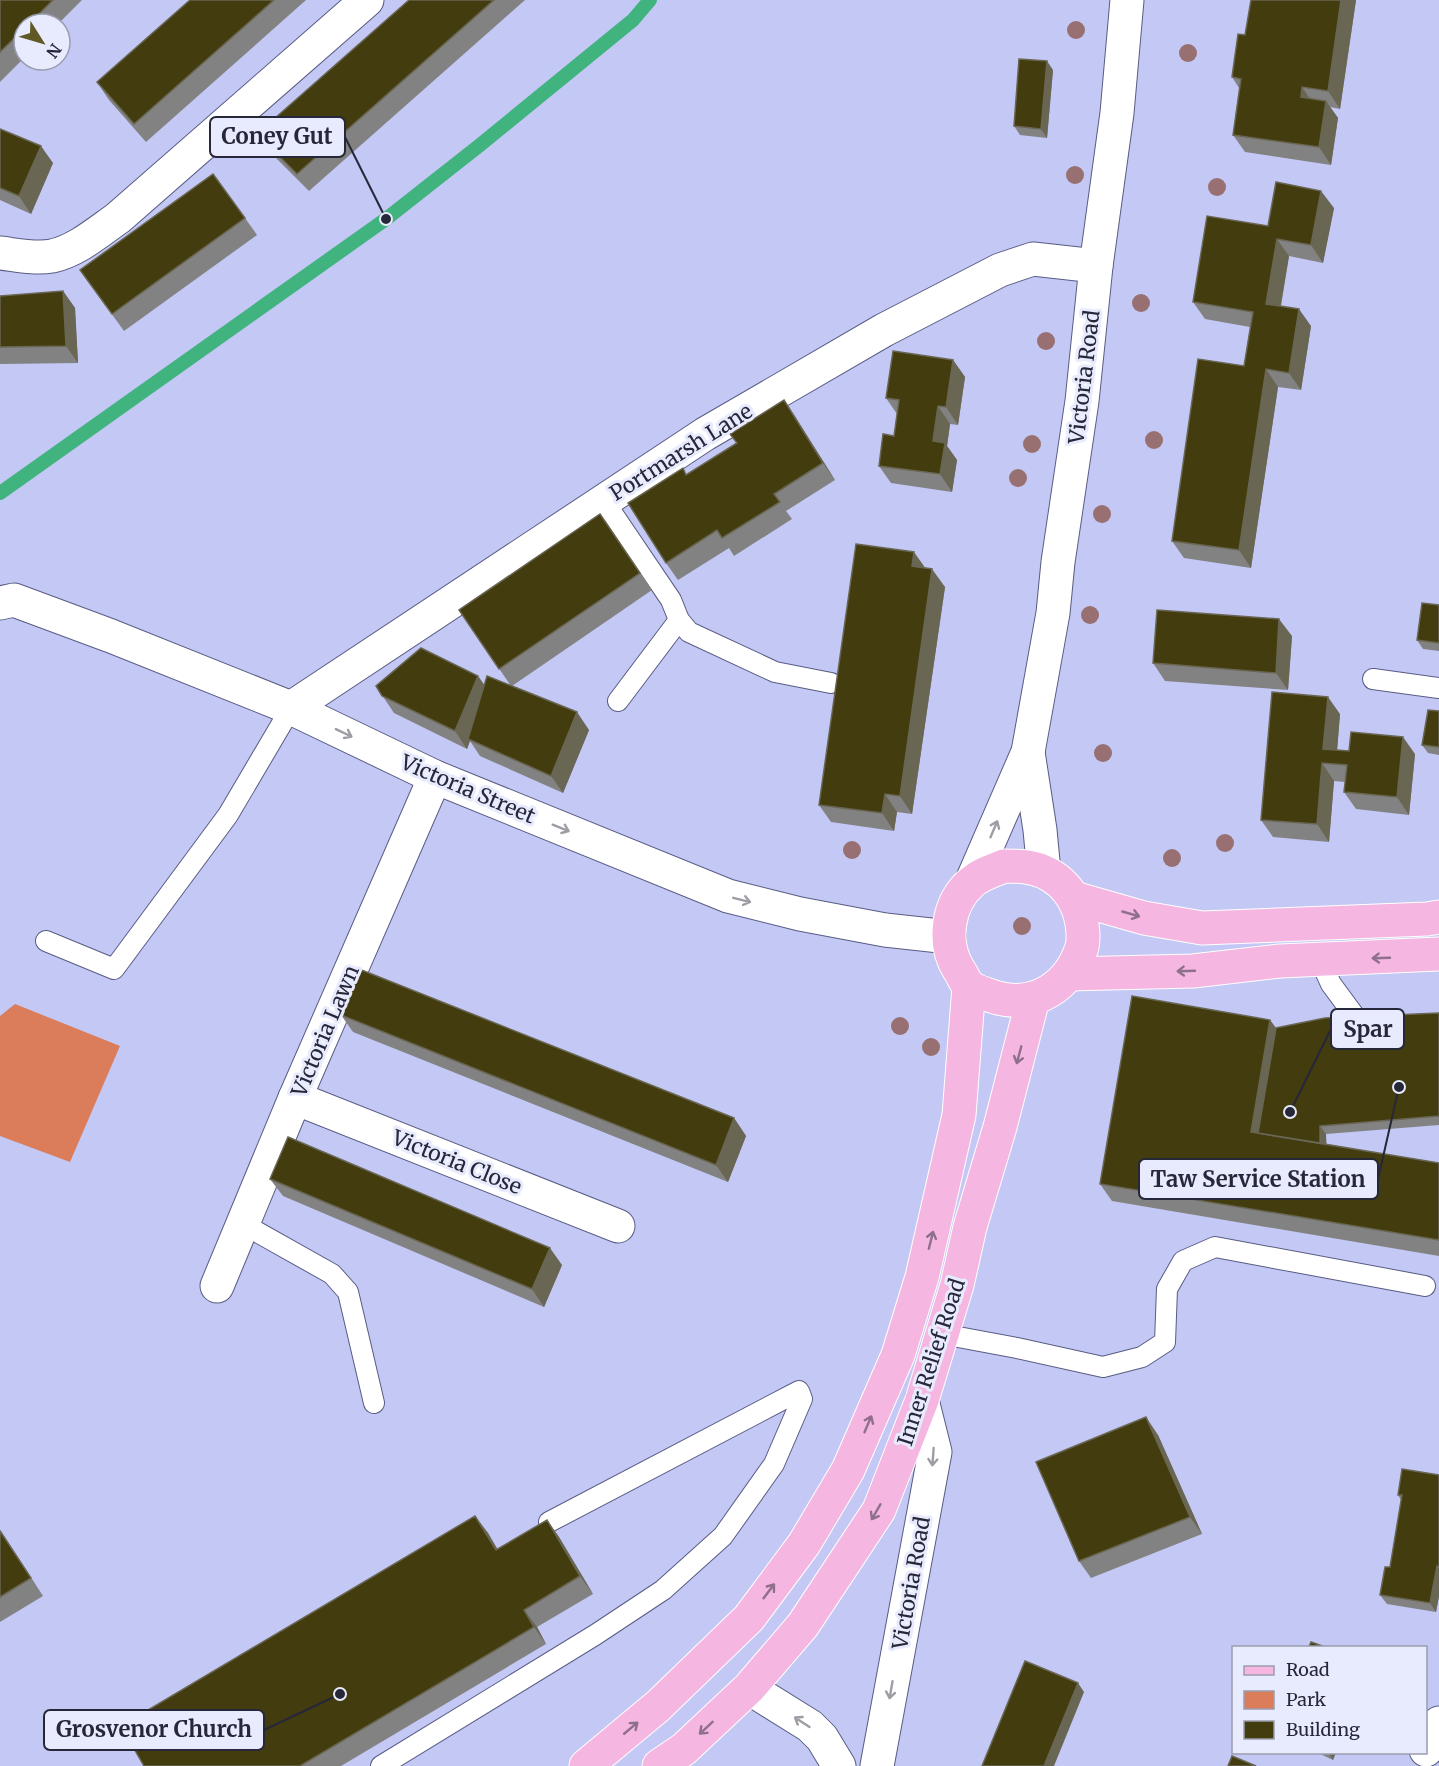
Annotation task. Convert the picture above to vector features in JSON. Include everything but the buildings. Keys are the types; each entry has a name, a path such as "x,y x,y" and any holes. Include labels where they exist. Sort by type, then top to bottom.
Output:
{"main road":[{"path":"1004,866 1024,866 1044,872 1060,882 1074,898 1082,919 1083,946 1069,974 1054,989 1033,999 1007,1000 990,996 969,986 956,966 950,948 949,926 958,897 971,883 986,873 1004,866"},
{"path":"1074,898 1144,918 1202,928 1313,925 1439,917"},
{"path":"1069,974 1193,971 1280,961 1439,954"},
{"name":"Inner Relief Road","path":"586,1766 658,1706 749,1618 804,1544 848,1470 898,1355 922,1277 959,1115 969,986"},
{"name":"Inner Relief Road","path":"659,1766 684,1749 749,1688 803,1625 879,1510 922,1400 957,1285 970,1227 1000,1127 1033,999"},
{"path":"749,1618 749,1688"}],"street":[{"path":"0,253 32,257 53,256 76,247 118,218 367,0"},
{"name":"Victoria Road","path":"971,883 1028,752 1053,613 1058,562 1082,401 1096,266 1117,113 1127,0"},
{"name":"Portmarsh Lane","path":"291,708 705,434 884,330 1000,270 1033,260 1096,266"},
{"name":"Victoria Street","path":"0,603 14,600 291,708 435,777 728,896 800,914 863,926 949,937"},
{"name":"Victoria Road","path":"1028,752 1044,872"},
{"name":"Victoria Lawn","path":"217,1286 295,1098 435,777"},
{"name":"Victoria Close","path":"295,1098 618,1226"},
{"name":"Victoria Road","path":"877,1766 935,1452 922,1400"},
{"path":"749,1688 810,1726 822,1738 839,1766"},
{"path":"1427,1750 1439,1723"}],"lane":[{"path":"604,501 671,600 679,620 689,632 776,672 831,683"},
{"path":"618,701 679,620"},
{"path":"1372,679 1439,688"},
{"path":"46,941 114,969 228,816 291,708"},
{"path":"1320,960 1331,984 1362,1026"},
{"path":"243,1224 332,1274 348,1292 374,1403"},
{"path":"942,1334 1103,1367 1142,1357 1165,1342 1167,1288 1184,1261 1215,1247 1425,1286"},
{"path":"381,1766 595,1635 663,1590 680,1575 723,1536 774,1464 802,1399 799,1390 549,1522"}],"green space":[{"path":"15,1004 120,1046 70,1162 0,1136 0,1016"}],"waterway":[{"path":"0,493 386,219 633,20 650,0"}],"place":[{"name":"Coney Gut","path":"386,219"},
{"name":"Taw Service Station","path":"1399,1087"},
{"name":"Spar","path":"1290,1112"},
{"name":"Grosvenor Church","path":"340,1694"}]}
